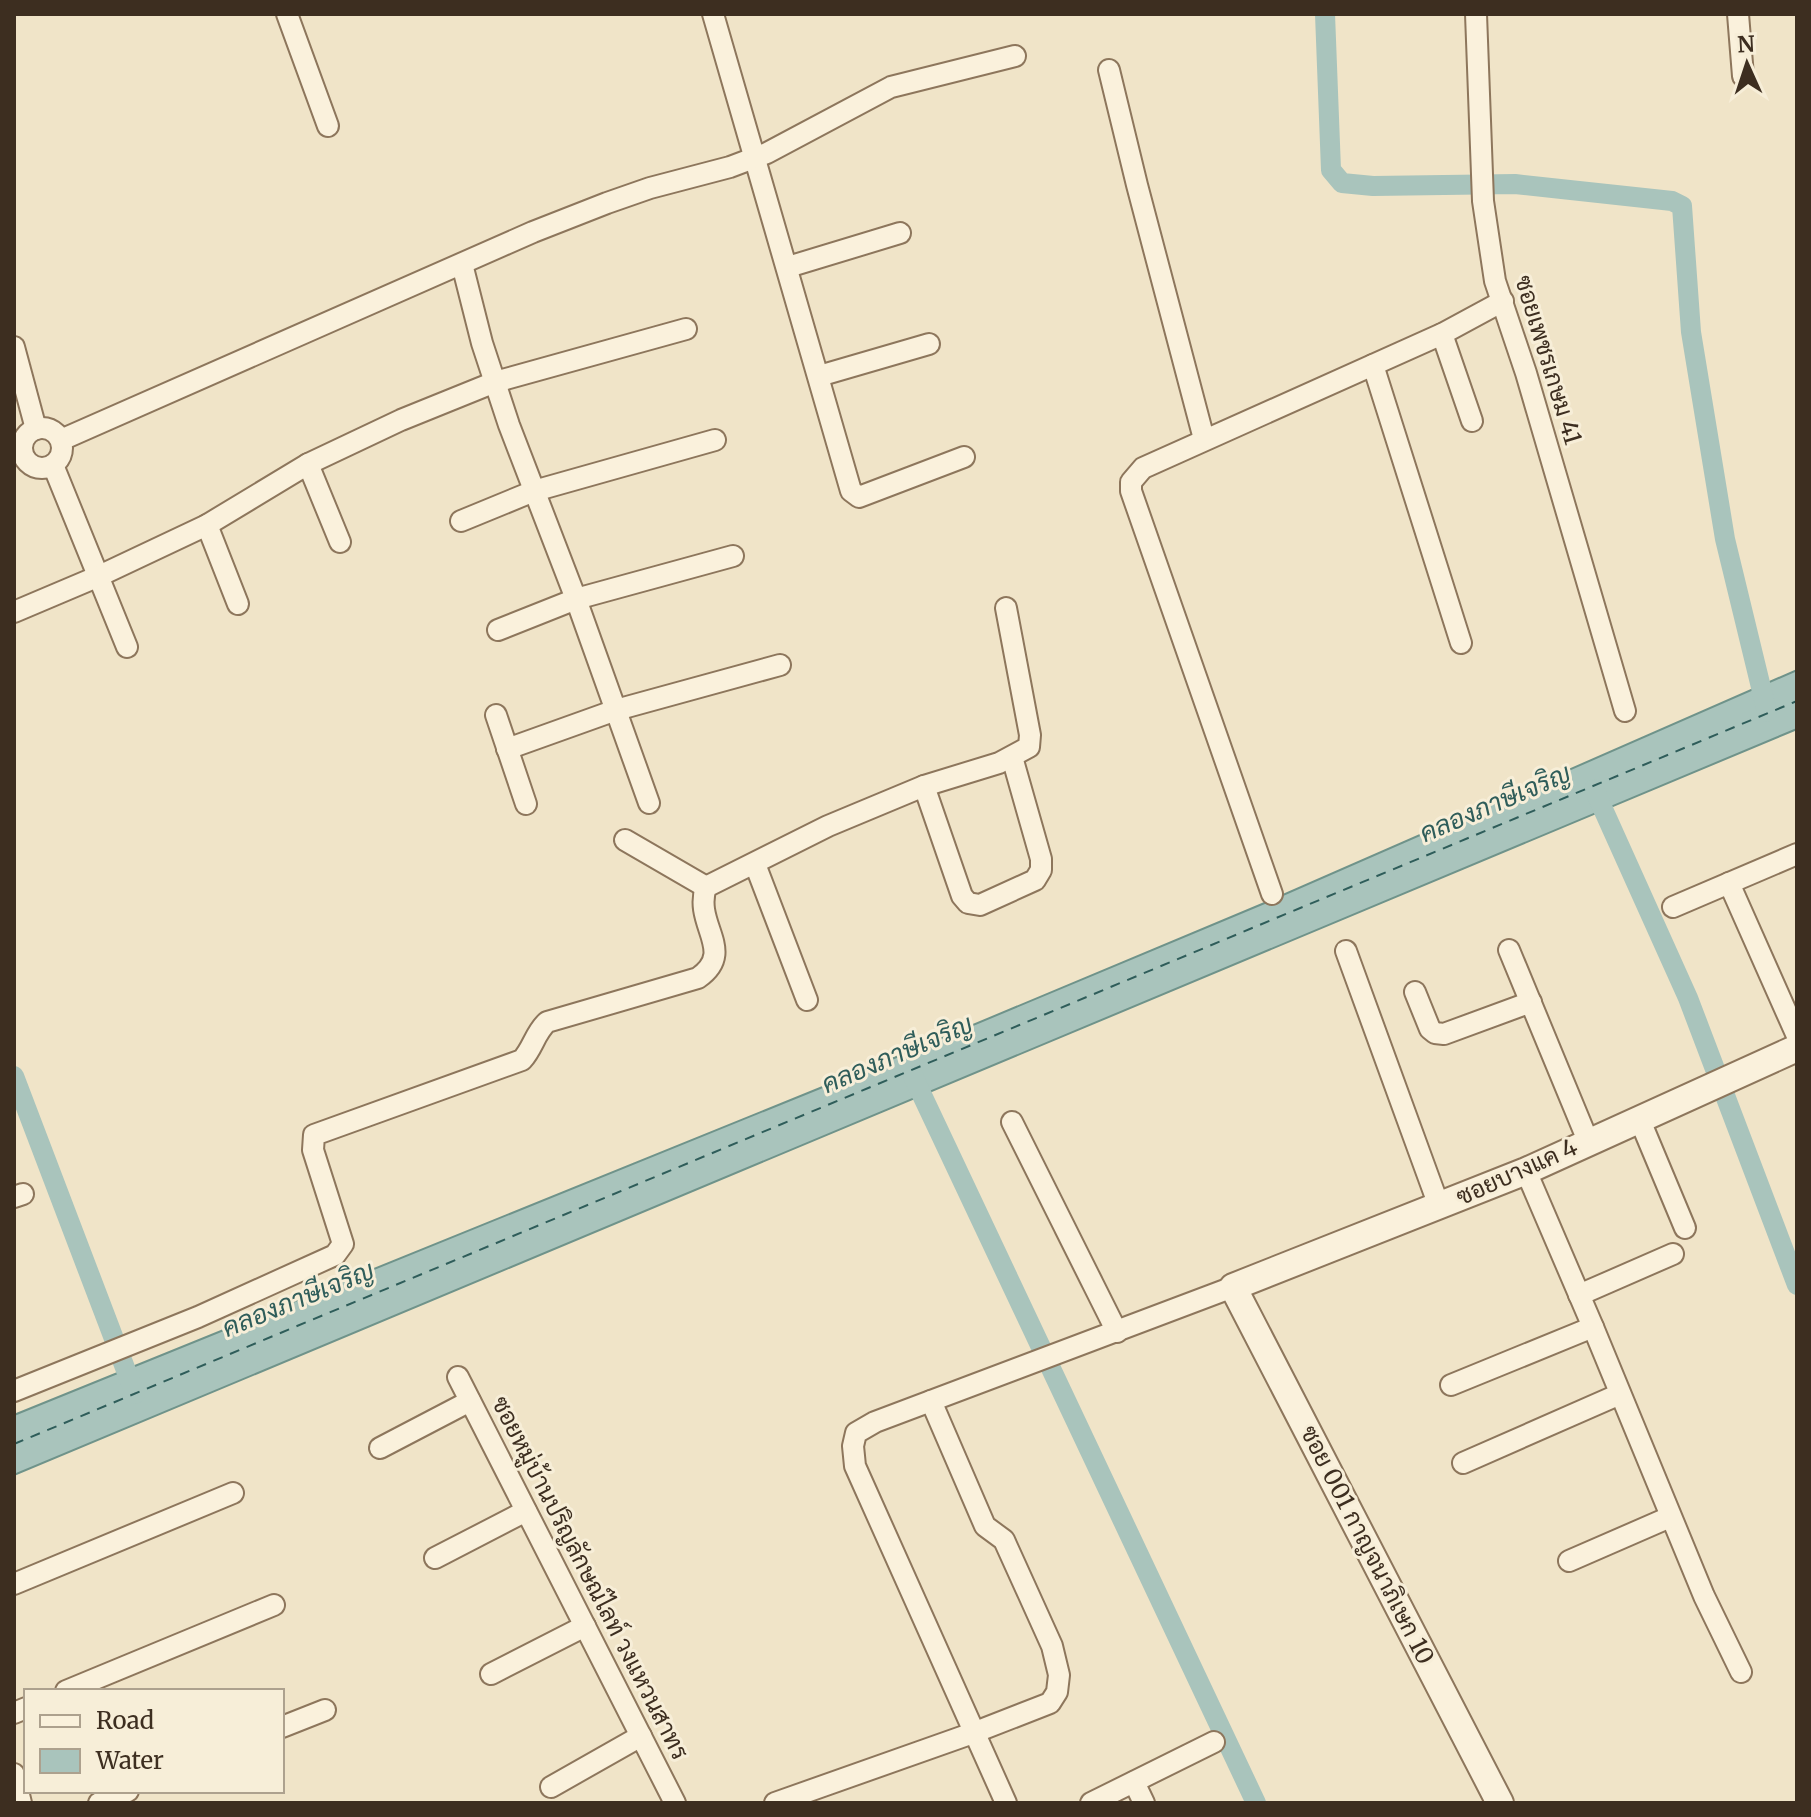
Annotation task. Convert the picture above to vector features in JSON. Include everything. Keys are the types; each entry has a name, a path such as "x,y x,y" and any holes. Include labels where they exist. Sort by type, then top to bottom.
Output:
{"street":[{"path":"287,14 328,126"},
{"name":"ซอยเพชรเกษม 41","path":"1476,14 1483,201 1495,281 1526,373 1625,711"},
{"path":"1738,14 1743,76"},
{"path":"717,15 754,158 851,491 859,497 964,457"},
{"path":"61,440 607,203 754,158 891,87 1015,56"},
{"path":"1109,70 1204,439"},
{"path":"788,267 900,233"},
{"path":"462,264 495,382 649,803"},
{"path":"1272,894 1131,491 1131,482 1143,468 1442,334 1503,301"},
{"path":"14,612 207,525 308,464 401,420 495,382 686,329"},
{"path":"1442,334 1472,421"},
{"path":"819,376 929,344"},
{"path":"14,347 36,429"},
{"path":"1373,365 1461,643"},
{"path":"49,428 61,440 62,453 53,465 38,468 19,457 26,435 36,429 49,428"},
{"path":"461,521 534,491 715,440"},
{"path":"308,464 340,542"},
{"path":"53,465 127,647"},
{"path":"207,525 238,604"},
{"path":"498,630 576,599 733,556"},
{"path":"706,887 828,826 924,786 1012,757 1029,747 1030,735 1006,608"},
{"path":"507,749 616,710 780,665"},
{"path":"496,715 526,804"},
{"path":"924,786 962,896 968,903 980,905 1035,880 1041,870 1041,859 1012,757"},
{"path":"625,840 706,887"},
{"path":"1673,907 1797,854"},
{"path":"755,864 807,1000"},
{"path":"1729,883 1797,1036"},
{"path":"14,1391 198,1317 335,1255 343,1244 313,1150 314,1135 522,1060 531,1050 537,1032 547,1022 698,978 713,968 716,956 703,905 706,887"},
{"path":"1509,950 1588,1141"},
{"path":"1346,951 1439,1206"},
{"path":"1415,992 1430,1029 1444,1034 1531,1002"},
{"name":"ซอยบางแค 4","path":"1233,1287 1526,1171 1797,1048"},
{"path":"1639,1118 1685,1228"},
{"path":"1012,1122 1117,1332"},
{"path":"1526,1171 1670,1517 1741,1672"},
{"path":"1579,1295 1673,1254"},
{"path":"1006,1803 855,1466 853,1446 856,1433 875,1422 1233,1287"},
{"name":"ซอย 001 กาญจนาภิเษก 10","path":"1233,1287 1500,1803"},
{"path":"1451,1385 1593,1327"},
{"name":"ซอยหมู่บ้านปริญลักษณ์ไลท์ วงแหวนสาทร","path":"458,1377 675,1803"},
{"path":"1463,1463 1620,1394"},
{"path":"380,1448 470,1401"},
{"path":"775,1803 1050,1703 1057,1692 1059,1675 1052,1646 1004,1540 985,1526 931,1401"},
{"path":"14,1584 233,1493"},
{"path":"435,1558 526,1511"},
{"path":"1569,1561 1670,1517"},
{"path":"71,1689 274,1605"},
{"path":"491,1674 585,1626"},
{"path":"284,1726 325,1710"},
{"path":"551,1787 641,1736"},
{"path":"1091,1803 1214,1742"},
{"path":"14,1774 21,1803"},
{"path":"1134,1782 1144,1803"},
{"path":"99,1803 123,1793"}],"water":[{"name":"คลองภาษีเจริญ","path":"1797,670 1797,729 14,1475 14,1415 894,1058 1267,902"}],"waterway":[{"path":"1325,14 1331,170 1342,183 1373,186 1515,184 1672,201 1682,206 1691,332 1725,539 1767,712"},
{"path":"1594,789 1688,998 1797,1285"},
{"path":"14,1076 135,1394"},
{"name":"คลองภาษีเจริญ","path":"913,1076 1256,1803"}],"ferry route":[{"path":"14,1444 1797,701"}]}
